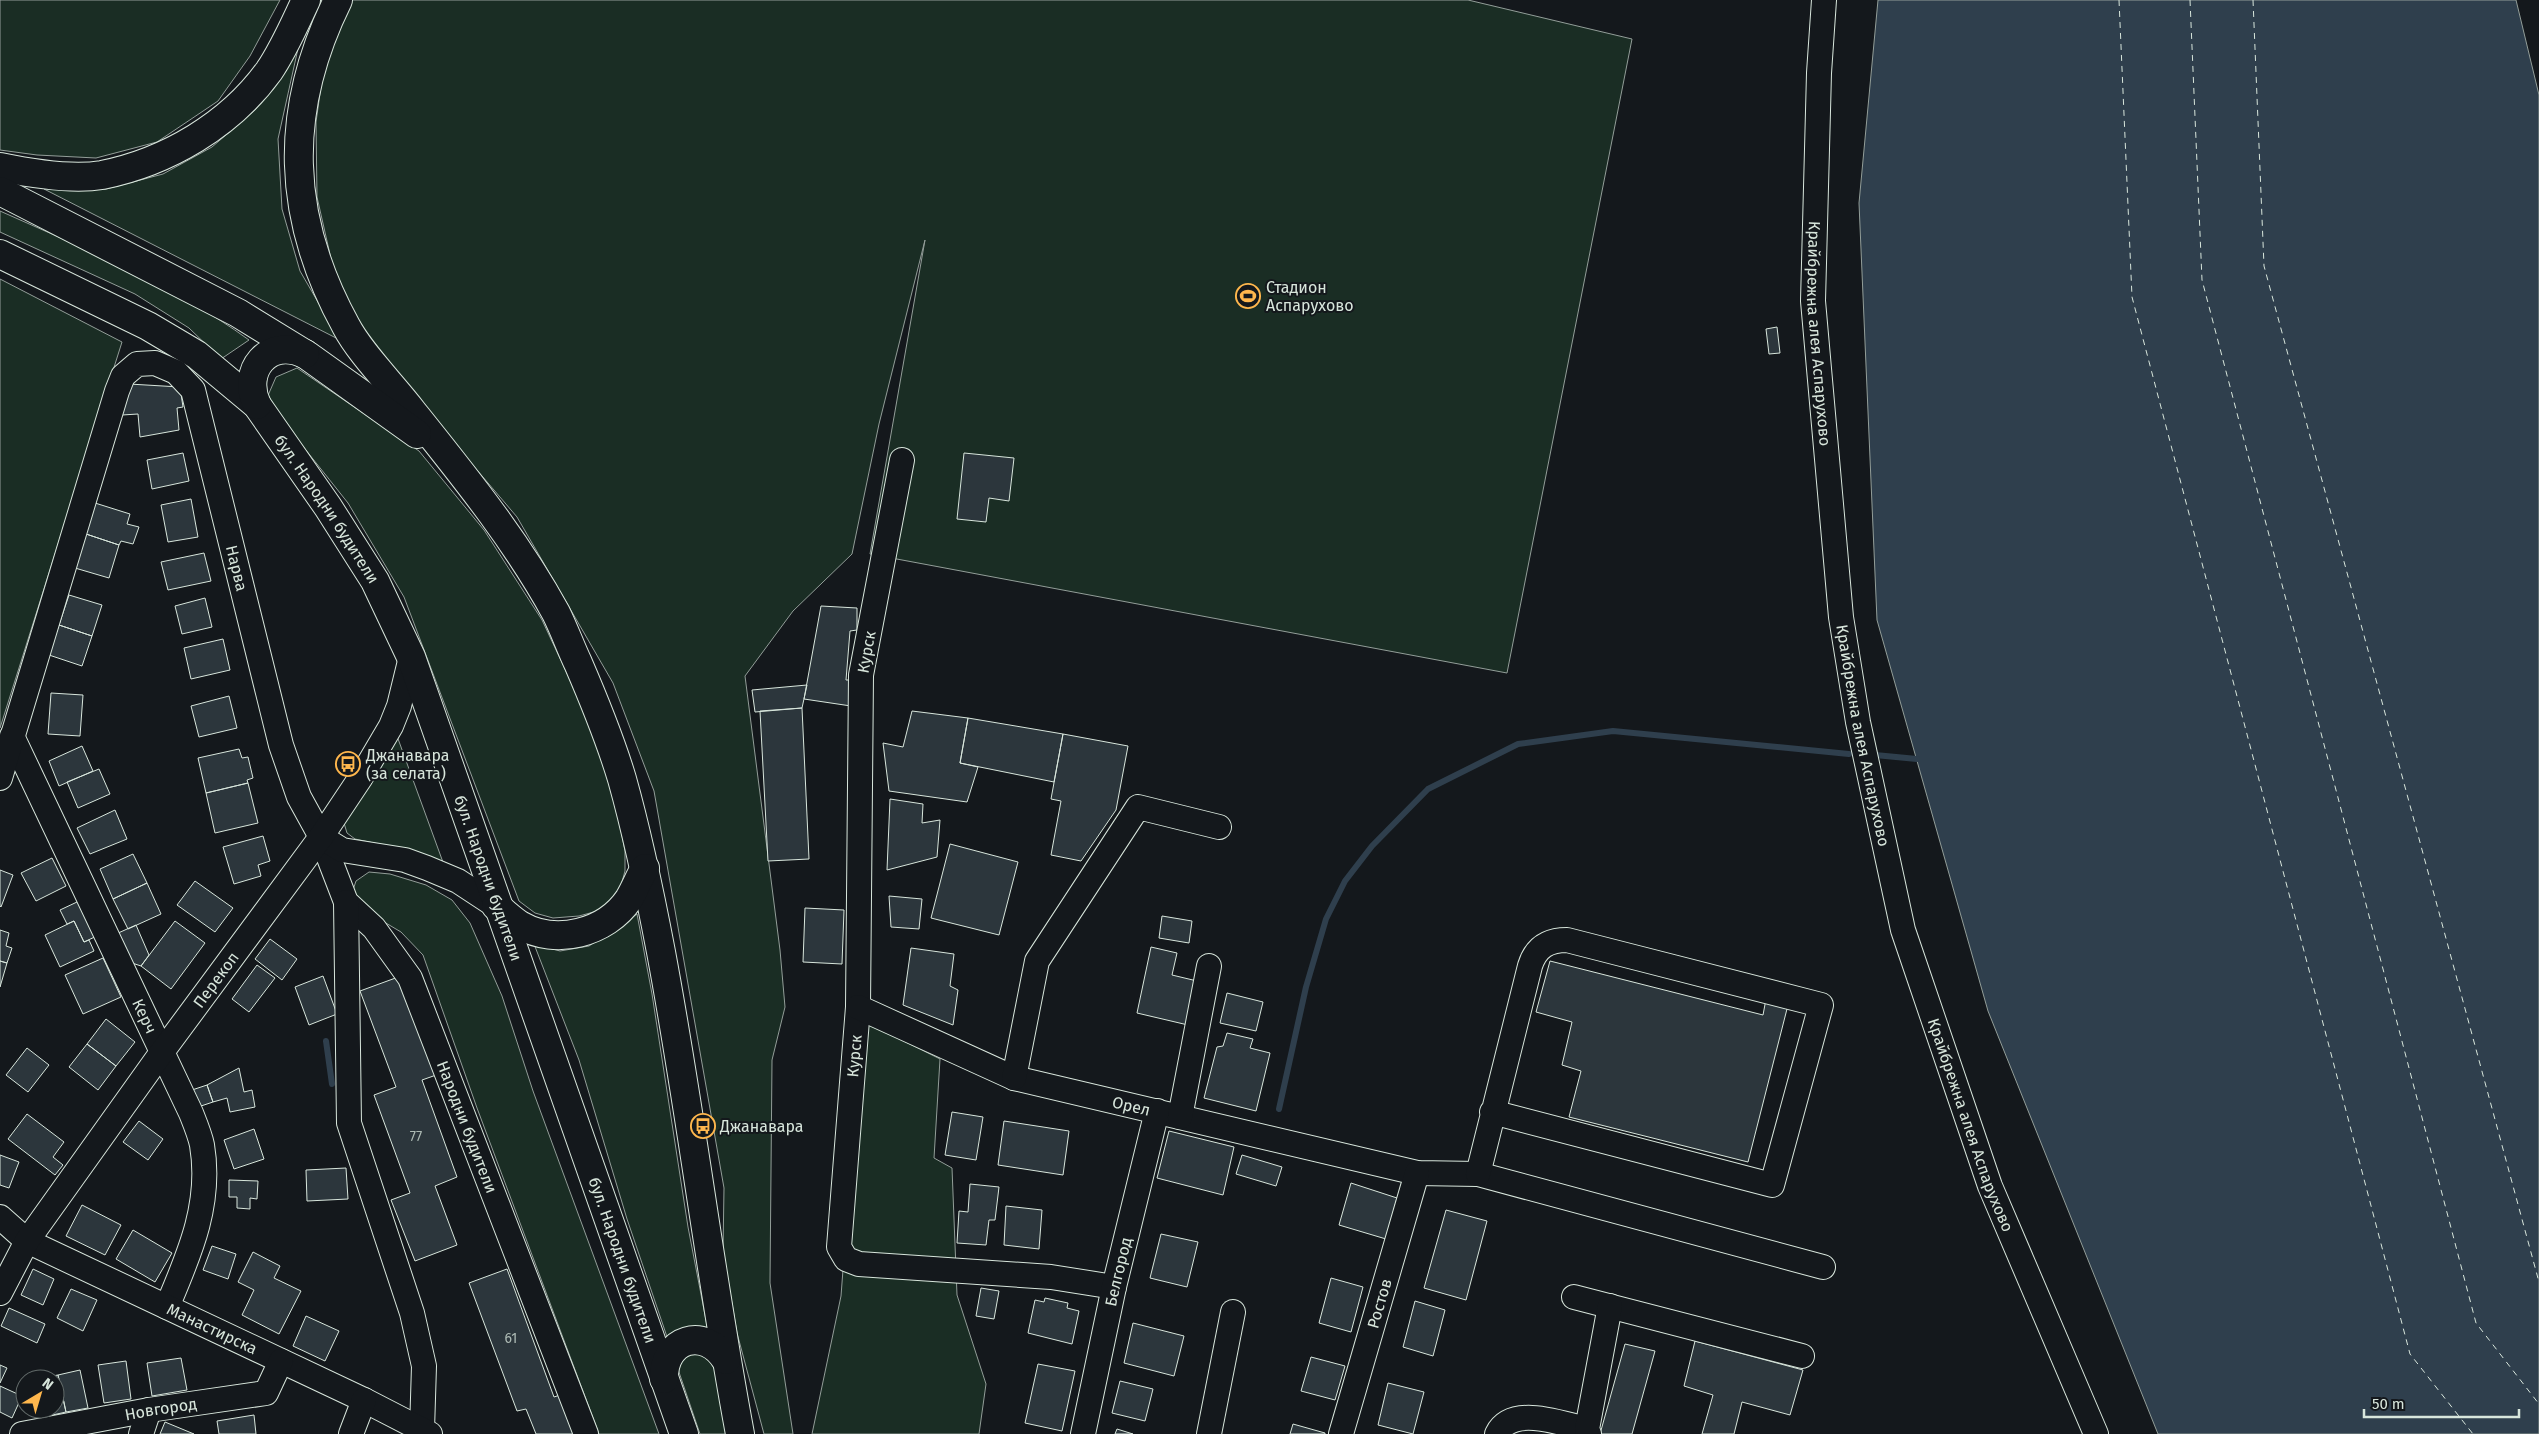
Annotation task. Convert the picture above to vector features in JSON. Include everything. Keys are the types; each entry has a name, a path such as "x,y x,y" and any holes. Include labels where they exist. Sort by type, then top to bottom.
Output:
{"main road":[{"path":"0,167 37,175 100,175 161,158 212,128 242,101 269,70 306,0"},
{"path":"338,0 322,32 305,85 299,137 300,194 308,233 323,279 348,330 492,512 557,615 587,685 621,775 644,868 694,1138 726,1360 740,1434"},
{"path":"0,190 238,313 308,356 381,406 450,459"},
{"name":"бул. Народни будители","path":"0,254 148,326 197,355 257,406 328,507 375,581 410,656 496,906 566,1095 684,1434"},
{"path":"257,406 252,394 252,382 253,374 261,361 275,352 286,350 297,351 308,356"},
{"path":"496,906 520,925 544,935 583,932 601,925 617,913 629,899 644,868"},
{"path":"664,1379 663,1368 667,1357 678,1345 685,1342 696,1340 706,1342 715,1346 726,1360"}],"street":[{"name":"Крайбрежна алея Аспарухово","path":"1824,0 1816,151 1812,301 1840,617 1860,731 1903,930 1990,1186 2096,1434"},
{"name":"Нарва","path":"0,778 117,391 123,376 137,364 155,363 176,372 193,390 281,745 299,797 322,837"},
{"name":"Курск","path":"902,460 861,676 858,1007 838,1240 841,1254 852,1262 859,1264 1051,1277 1114,1287"},
{"name":"Перекоп","path":"0,1293 27,1241 162,1052 322,837 380,748 399,706 410,656"},
{"name":"Керч","path":"12,736 191,1113 202,1144 204,1196 200,1220 192,1247 167,1307"},
{"path":"1014,1078 1037,961 1138,807 1219,827"},
{"name":"Народни будители","path":"322,837 346,902 374,928 410,978 586,1434"},
{"path":"322,837 342,850 404,860 427,868 458,881 496,906"},
{"path":"346,902 349,1122 412,1313 424,1366 426,1432"},
{"path":"1478,1174 1492,1112 1530,966 1533,956 1547,943 1567,940 1821,1004 1772,1185 1492,1112"},
{"path":"1180,1117 1209,966"},
{"name":"Орел","path":"858,1007 1014,1078 1417,1173 1478,1174 1823,1267"},
{"name":"Белгород","path":"1083,1434 1114,1287 1157,1111"},
{"name":"Ростов","path":"1341,1434 1417,1173"},
{"name":"Манастирска","path":"0,1217 27,1241 364,1400 426,1432"},
{"path":"1574,1297 1802,1356"},
{"path":"1497,1434 1505,1423 1521,1417 1588,1432 1610,1306"},
{"path":"1209,1434 1233,1312"},
{"name":"Новгород","path":"22,1434 149,1410 266,1393 281,1362"},
{"path":"351,1434 364,1400"},
{"path":"141,1434 149,1410"}],"green space":[{"path":"0,0 280,0 250,56 218,101 157,142 96,158 37,155 0,150"},
{"path":"350,0 1468,0 1632,39 1507,673 870,554 925,240 879,424 852,554 793,611 745,676 780,950 785,1007 772,1060 770,1283 793,1434 764,1434 737,1333 723,1251 724,1188 654,791 613,683 517,517 372,347 334,272 317,197 316,122 325,58"},
{"path":"299,44 278,139 282,209 300,271 340,340 44,189 106,189 163,174 212,147 256,109"},
{"path":"0,211 96,254 159,285 220,320 249,340 221,359 189,328 135,294 0,232"},
{"path":"0,279 122,342 0,728"},
{"path":"297,368 419,451 484,530 542,620 587,716 614,795 625,851 625,871 620,889 601,910 579,916 553,918 535,913 519,901 404,597 348,503 266,400 276,377"},
{"path":"397,736 444,865 407,850 355,839 347,833 344,823"},
{"path":"369,872 390,874 426,885 452,900 470,923 502,996 533,1091 659,1434 599,1434 477,1108 423,955 401,932 369,913 352,893 356,881"},
{"path":"637,914 652,994 688,1227 728,1434 700,1434 627,1219 579,1060 534,944 560,951 589,946"},
{"path":"862,1020 940,1059 934,1158 952,1168 957,1295 986,1384 979,1434 812,1434 841,1296"}],"water":[{"path":"1878,0 2516,0 2539,95 2539,1434 2158,1434 1988,1011 1877,620 1859,203"}],"building":[{"path":"1777,327 1780,353 1769,354 1766,329"},
{"path":"129,384 180,387 183,407 177,408 179,430 140,437 138,414 122,415"},
{"path":"183,453 189,481 152,489 147,460"},
{"path":"964,453 1014,458 1009,501 989,498 986,522 957,519"},
{"path":"191,499 198,537 168,542 161,505"},
{"path":"95,503 130,514 127,524 139,527 133,544 121,541 119,545 86,534"},
{"path":"86,534 119,545 109,578 75,568"},
{"path":"204,553 211,581 168,590 161,562"},
{"path":"69,595 102,605 92,636 59,625"},
{"path":"205,598 212,627 182,634 175,606"},
{"path":"821,606 857,608 857,630 850,631 846,680 853,680 851,706 804,699"},
{"path":"59,625 92,636 82,666 49,655"},
{"path":"223,639 230,670 191,679 184,648"},
{"path":"807,685 802,708 755,712 752,690"},
{"path":"51,693 83,695 80,736 48,734"},
{"path":"229,696 237,728 199,737 191,706"},
{"path":"802,708 809,859 768,861 760,711"},
{"path":"912,711 968,718 960,763 978,767 967,802 889,791 883,743 903,747"},
{"path":"968,718 1063,734 1054,782 960,763"},
{"path":"1063,734 1128,746 1116,810 1081,861 1051,855 1061,801 1051,799"},
{"path":"82,746 93,771 59,786 49,761"},
{"path":"239,749 242,758 248,757 253,778 247,780 248,783 206,793 198,758"},
{"path":"99,769 110,794 78,808 67,782"},
{"path":"248,783 258,823 215,833 206,793"},
{"path":"890,799 923,804 922,823 940,820 937,857 887,870"},
{"path":"115,810 127,839 90,854 77,828"},
{"path":"263,836 270,861 258,865 261,876 234,884 223,847"},
{"path":"950,844 1018,862 999,935 931,918"},
{"path":"133,854 147,883 113,899 100,869"},
{"path":"52,858 66,886 36,901 21,873"},
{"path":"0,870 13,875 1,907 0,906"},
{"path":"195,881 233,908 215,932 177,905"},
{"path":"147,883 161,914 128,929 113,899"},
{"path":"889,896 922,899 919,929 891,927"},
{"path":"77,902 84,906 99,935 84,942 74,921 67,924 60,910"},
{"path":"805,908 844,910 842,964 803,962"},
{"path":"1162,916 1192,921 1189,943 1159,938"},
{"path":"74,921 84,942 89,940 94,951 60,967 45,935"},
{"path":"175,921 205,943 171,989 141,966"},
{"path":"136,925 149,955 141,966 129,962 116,934"},
{"path":"0,930 9,933 6,946 12,948 7,963 0,961"},
{"path":"270,939 297,959 282,980 255,959"},
{"path":"1151,947 1177,953 1172,975 1197,981 1188,1025 1137,1013"},
{"path":"911,948 954,954 950,986 958,990 953,1025 903,1005"},
{"path":"103,958 121,997 83,1014 65,975"},
{"path":"0,961 7,963 0,987"},
{"path":"1550,961 1763,1015 1766,999 1788,1005 1748,1162 1569,1117 1581,1071 1562,1065 1572,1022 1536,1012"},
{"path":"257,965 275,978 249,1012 232,999"},
{"path":"323,976 337,1014 309,1025 295,987"},
{"path":"401,976 439,1074 422,1080 457,1177 435,1186 457,1245 415,1261 391,1200 410,1193 374,1095 396,1087 360,991"},
{"path":"1227,993 1263,1002 1256,1031 1220,1023"},
{"path":"106,1019 135,1042 116,1066 87,1044"},
{"path":"1227,1033 1253,1039 1250,1048 1270,1053 1256,1111 1204,1098 1217,1047 1223,1046"},
{"path":"87,1044 116,1066 98,1090 69,1067"},
{"path":"27,1048 49,1065 28,1092 6,1075"},
{"path":"239,1068 244,1092 252,1090 255,1107 230,1112 227,1098 213,1102 207,1085"},
{"path":"207,1085 213,1102 195,1108 189,1091"},
{"path":"952,1112 983,1117 976,1160 945,1155"},
{"path":"27,1114 64,1142 53,1157 63,1165 55,1175 8,1139"},
{"path":"139,1121 163,1139 148,1160 123,1142"},
{"path":"1004,1121 1069,1131 1063,1175 998,1165"},
{"path":"254,1129 264,1159 234,1169 224,1140"},
{"path":"1169,1131 1234,1147 1223,1195 1157,1178"},
{"path":"0,1155 19,1162 9,1188 0,1185"},
{"path":"1242,1155 1282,1167 1276,1186 1236,1174"},
{"path":"346,1168 348,1199 307,1201 306,1170"},
{"path":"229,1180 258,1181 257,1199 250,1198 250,1209 237,1208 237,1197 229,1197"},
{"path":"1351,1183 1397,1198 1386,1239 1339,1225"},
{"path":"970,1184 999,1187 995,1220 989,1220 986,1245 957,1243 959,1211 968,1212"},
{"path":"82,1205 121,1225 105,1255 66,1236"},
{"path":"1006,1206 1042,1210 1039,1249 1004,1245"},
{"path":"1446,1210 1487,1221 1466,1300 1424,1288"},
{"path":"133,1230 172,1253 155,1282 116,1259"},
{"path":"1161,1234 1198,1242 1187,1287 1150,1278"},
{"path":"212,1246 236,1254 228,1279 203,1270"},
{"path":"253,1252 280,1266 274,1278 301,1291 279,1334 242,1315 254,1290 238,1282"},
{"path":"33,1269 54,1279 43,1305 21,1295"},
{"path":"507,1269 554,1397 563,1394 578,1434 536,1434 526,1409 517,1411 469,1283"},
{"path":"1331,1278 1363,1287 1351,1332 1319,1323"},
{"path":"981,1288 999,1291 994,1319 976,1316"},
{"path":"71,1289 97,1300 83,1331 57,1318"},
{"path":"1045,1298 1068,1303 1067,1308 1079,1311 1072,1344 1028,1333 1035,1300 1044,1302"},
{"path":"1415,1301 1445,1310 1433,1356 1403,1347"},
{"path":"9,1308 45,1324 37,1343 1,1326"},
{"path":"306,1316 339,1331 325,1361 293,1346"},
{"path":"1133,1323 1184,1336 1174,1376 1124,1363"},
{"path":"1695,1341 1803,1370 1790,1415 1742,1402 1734,1434 1702,1434 1713,1395 1684,1386"},
{"path":"1625,1344 1655,1351 1632,1434 1600,1434"},
{"path":"1311,1357 1345,1366 1335,1400 1301,1391"},
{"path":"181,1358 187,1390 152,1396 147,1363"},
{"path":"126,1361 131,1399 104,1403 98,1365"},
{"path":"1038,1364 1075,1371 1062,1431 1025,1423"},
{"path":"0,1365 7,1368 0,1383"},
{"path":"80,1370 88,1408 66,1412 65,1373"},
{"path":"1120,1381 1153,1389 1145,1421 1112,1413"},
{"path":"1388,1383 1424,1392 1413,1434 1378,1425"},
{"path":"0,1386 15,1393 15,1411 12,1418 0,1412"},
{"path":"254,1415 256,1434 219,1434 217,1421"},
{"path":"165,1422 194,1434 160,1434"},
{"path":"1293,1424 1325,1433 1325,1434 1290,1434"},
{"path":"1117,1429 1133,1434 1115,1434"}],"waterway":[{"path":"1279,1109 1306,987 1326,919 1345,881 1372,846 1428,789 1518,744 1613,731 1849,754"},
{"path":"1875,755 1917,759"},
{"path":"326,1041 332,1084"}],"ferry route":[{"path":"2119,0 2132,297 2410,1354 2473,1434"},
{"path":"2190,0 2202,280 2476,1323 2539,1404"},
{"path":"2253,0 2264,266 2539,1282"}],"place":[{"name":"Стадион Аспарухово","path":"1248,296"},
{"name":"Джанавара (за селата)","path":"348,764"},
{"name":"Джанавара","path":"703,1126"}]}
